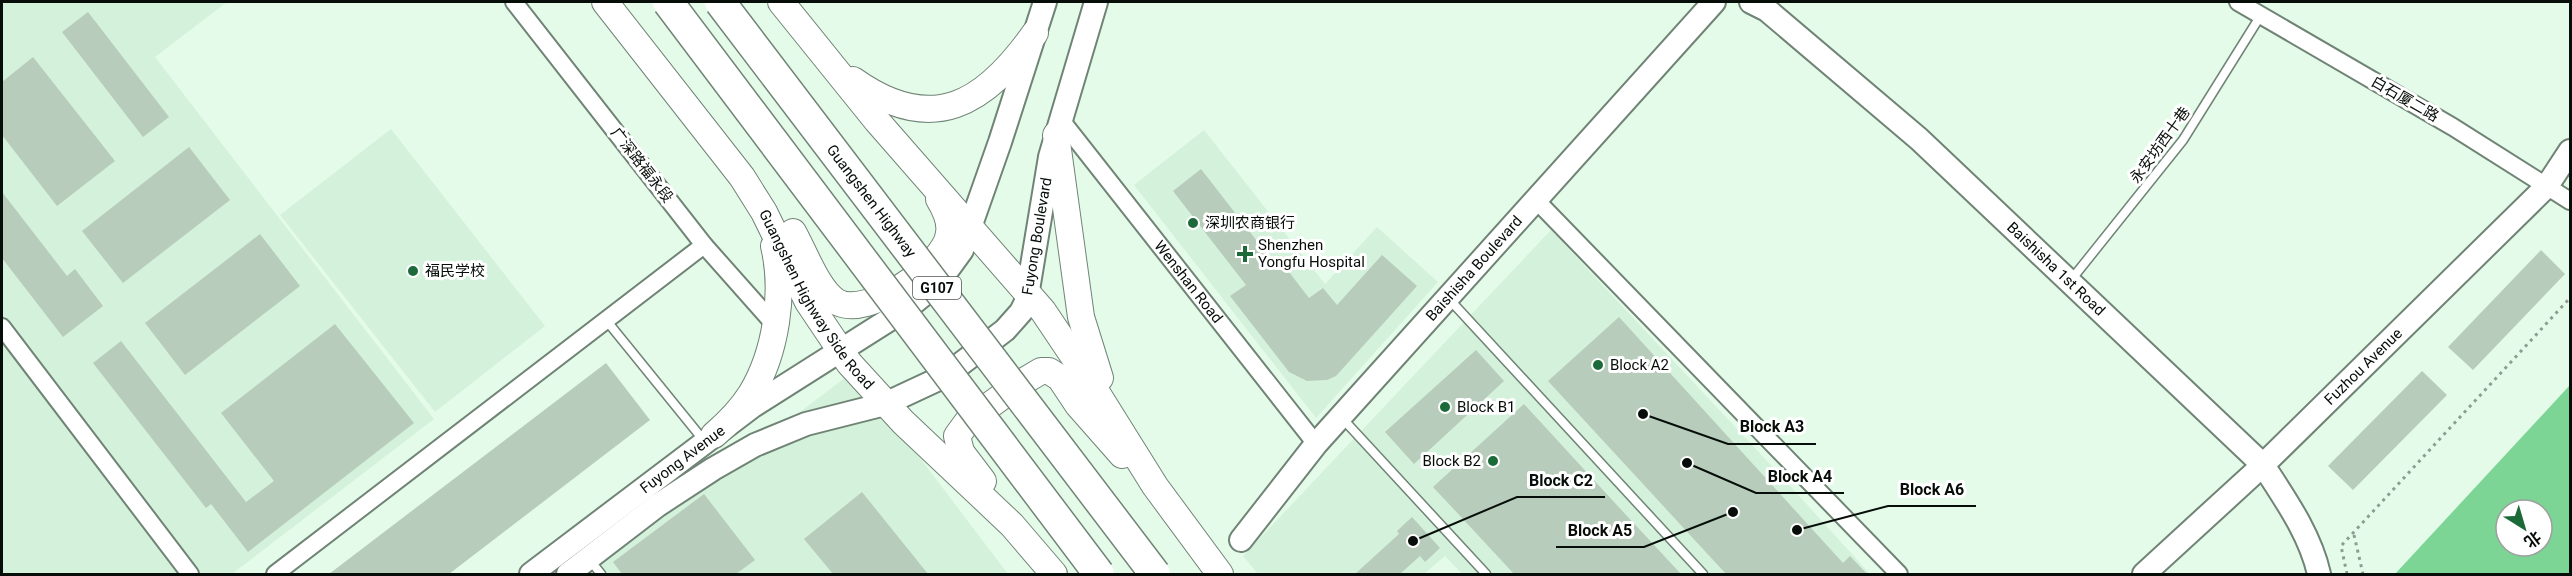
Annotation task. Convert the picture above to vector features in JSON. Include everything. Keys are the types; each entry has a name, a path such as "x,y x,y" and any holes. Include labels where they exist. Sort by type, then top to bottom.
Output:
{"highway":[{"name":"G107","path":"668,2 1099,574"},
{"name":"Guangshen Highway","path":"720,2 1155,574"}],"main road":[{"name":"Guangshen Highway Side Road","path":"605,2 730,160 764,212 808,302 841,351 885,404 987,500 1034,548 1054,574"},
{"path":"781,2 911,161 1029,293 1070,350 1155,486 1220,574"},
{"path":"841,351 906,309 938,283 962,250 1045,2"},
{"name":"Fuyong Boulevard","path":"885,404 929,385 956,368 1014,321 1021,312 1029,293 1044,186 1058,127 1096,2"},
{"name":"Baishisha Boulevard","path":"1241,540 1316,444 1714,2"},
{"name":"Baishisha 1st Road","path":"1751,2 1767,10 1919,139 2263,465 2294,512 2319,574"},
{"path":"810,39 845,73 872,94 894,104 915,108 939,108 959,104 998,79 1013,64 1035,33"},
{"path":"1058,127 1081,317 1118,429"},
{"name":"Fuzhou Avenue","path":"2144,574 2263,465 2547,186 2571,151"},
{"path":"730,160 758,184 772,200 830,297 837,303 856,306 882,297 910,280 926,268 945,247 949,235 947,213 911,161"},
{"path":"710,439 741,408 752,392 768,354 775,325 778,271 764,212"},
{"name":"Fuyong Avenue","path":"531,574 753,406 841,351"},
{"path":"1034,548 1002,502 966,460 958,444 957,436 968,421 1031,376 1049,371 1060,378 1099,432 1155,486"},
{"name":"Fuyong Avenue","path":"568,574 595,567 658,505 755,445 806,424 885,404"}],"street":[{"name":"广深路福永段","path":"514,2 704,245 775,325"},
{"name":"白石厦二路","path":"2238,2 2443,121 2571,201"},
{"name":"Wenshan Road","path":"1058,127 1316,444"},
{"path":"1536,201 1899,574"},
{"path":"275,574 704,245"},
{"path":"2,327 190,574"}],"lane":[{"name":"永安坊西十巷","path":"2070,282 2183,140 2261,15"},
{"path":"1448,297 1703,574"},
{"path":"606,320 710,439"},
{"path":"1341,416 1486,574"}],"path":[{"path":"2348,574 2341,546 2354,535 2571,298"},
{"path":"2354,535 2363,574"}],"shaded area":[{"path":"2,2 227,2 155,57 434,419 232,574 2,574"},
{"name":"福民学校","path":"391,129 545,326 435,412 280,215"},
{"name":"Shenzhen Yongfu Hospital","path":"1204,130 1325,284 1377,227 1438,282 1316,418 1134,185"},
{"path":"1551,230 1870,574 1462,574 1445,556 1424,574 1258,574 1243,556"},
{"path":"854,371 1008,574 586,574"},
{"path":"2570,385 2570,574 2395,574"}],"building":[{"path":"88,12 169,117 143,137 62,32"},
{"path":"33,57 115,161 57,206 2,135 2,82"},
{"path":"189,147 230,200 123,283 82,231"},
{"path":"1201,169 1274,263 1279,259 1309,298 1323,288 1337,305 1382,255 1417,286 1336,376 1327,380 1307,381 1289,372 1230,296 1246,285 1173,191"},
{"path":"2,192 67,276 75,269 103,306 63,337 2,258"},
{"path":"260,234 300,286 185,375 145,323"},
{"path":"2541,250 2565,274 2473,370 2448,347"},
{"path":"1619,317 1843,563 1850,556 1867,574 1726,574 1548,381"},
{"path":"335,324 414,423 248,552 211,504 206,508 93,363 121,341 246,502 274,481 221,413"},
{"name":"Block B1","path":"1476,350 1504,381 1414,464 1385,432"},
{"path":"606,363 650,420 449,574 329,574"},
{"path":"2422,371 2447,395 2353,490 2328,466"},
{"path":"1524,404 1681,574 1514,574 1433,487"},
{"path":"862,492 928,574 833,574 804,539"},
{"path":"704,494 755,560 736,574 622,574 613,562"},
{"path":"1412,517 1440,548 1425,562 1420,556 1400,574 1355,574 1399,534 1397,531"}],"place":[{"name":"深圳农商银行","path":"1193,223"},
{"name":"Shenzhen Yongfu Hospital","path":"1245,254"},
{"name":"福民学校","path":"413,271"},
{"name":"Block A2","path":"1598,365"},
{"name":"Block B1","path":"1445,407"},
{"name":"Block A3","path":"1643,414"},
{"name":"Block B2","path":"1493,461"},
{"name":"Block A4","path":"1687,463"},
{"name":"Block A5","path":"1733,512"},
{"name":"Block A6","path":"1797,530"},
{"name":"Block C2","path":"1413,541"}]}
